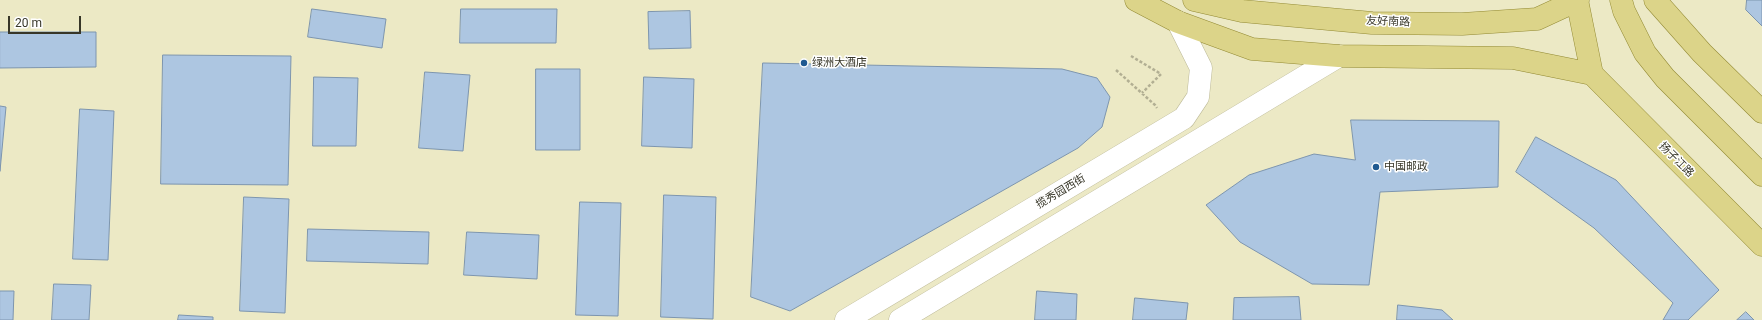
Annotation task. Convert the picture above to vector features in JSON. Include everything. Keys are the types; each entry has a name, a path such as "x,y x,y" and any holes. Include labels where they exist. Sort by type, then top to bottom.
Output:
{"main road":[{"path":"1136,0 1178,22 1252,50 1339,56 1513,58 1592,74 1576,0"},
{"name":"友好南路","path":"1194,0 1242,11 1372,23 1462,24 1537,19 1576,0"},
{"path":"1621,0 1624,11 1645,53 1665,78 1762,175"},
{"path":"1655,0 1702,53 1762,112"},
{"name":"扬子江路","path":"1592,74 1762,245"}],"street":[{"name":"揽秀园西街","path":"846,320 1184,118 1198,97 1201,68 1178,22"},
{"path":"900,320 1339,56"}],"path":[{"path":"1131,56 1161,74 1142,94"}],"building":[{"path":"1747,0 1762,0 1762,26 1746,10"},
{"path":"312,9 386,19 382,48 308,37"},
{"path":"461,9 557,9 556,43 460,43"},
{"path":"690,11 691,48 649,49 648,12"},
{"path":"0,32 96,32 96,67 0,68"},
{"path":"163,55 291,56 288,185 161,184"},
{"path":"763,63 1062,69 1097,78 1110,97 1102,127 1078,148 790,311 751,297"},
{"path":"536,69 580,69 580,150 536,150"},
{"path":"425,72 470,75 463,151 419,148"},
{"path":"314,77 358,78 356,146 313,146"},
{"path":"644,77 694,79 692,148 642,146"},
{"path":"0,106 6,107 0,171"},
{"path":"80,109 114,111 108,260 73,259"},
{"path":"1351,120 1499,121 1498,187 1380,192 1369,285 1312,284 1240,242 1206,205 1249,175 1314,154 1355,160"},
{"path":"1536,137 1616,180 1719,290 1688,320 1663,320 1673,303 1594,228 1516,172"},
{"path":"664,195 716,197 713,319 661,317"},
{"path":"244,197 289,199 285,313 240,311"},
{"path":"580,202 621,203 618,316 576,315"},
{"path":"308,229 429,232 428,264 307,261"},
{"path":"467,232 539,235 537,279 464,275"},
{"path":"54,284 91,285 89,320 52,320"},
{"path":"0,291 14,291 13,320 0,320"},
{"path":"1037,291 1077,294 1076,320 1035,320"},
{"path":"1299,297 1301,320 1233,320 1234,298"},
{"path":"1135,298 1188,303 1186,320 1133,320"},
{"path":"1398,305 1442,310 1453,320 1397,320"},
{"path":"1746,312 1754,320 1737,320"},
{"path":"179,315 213,317 213,320 178,320"}],"place":[{"name":"绿洲大酒店","path":"804,63"},
{"name":"中国邮政","path":"1376,167"}]}
